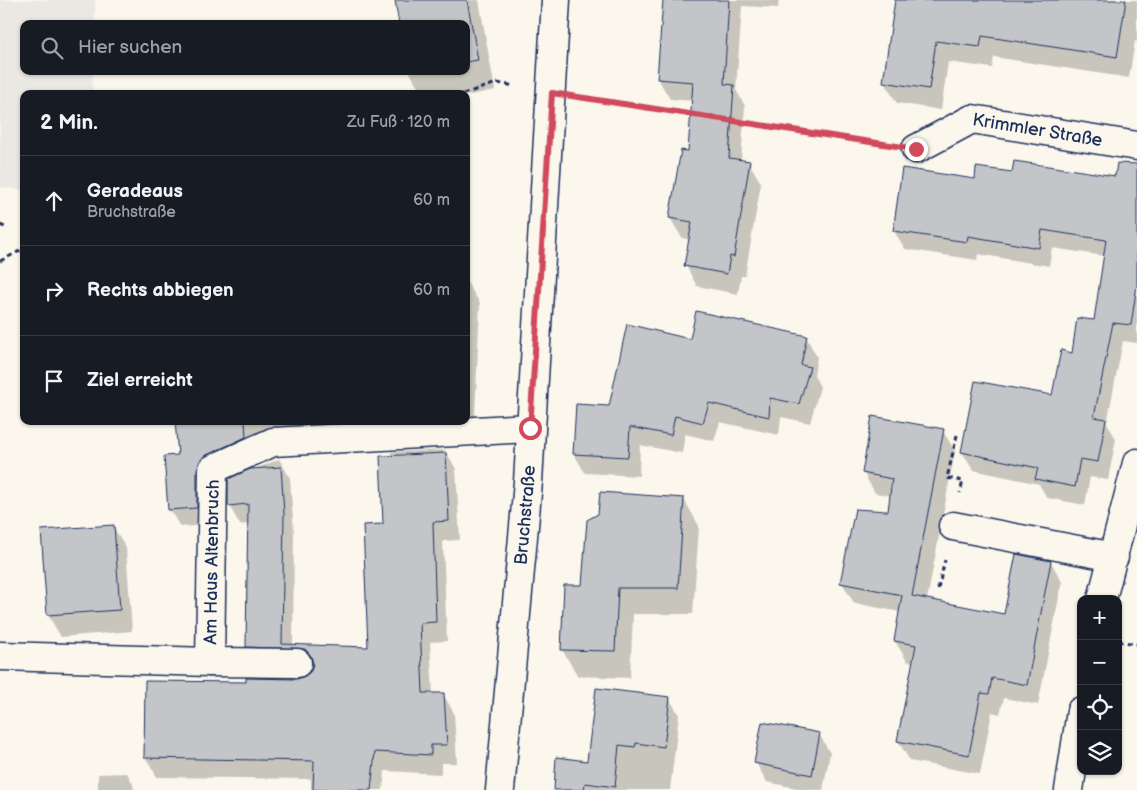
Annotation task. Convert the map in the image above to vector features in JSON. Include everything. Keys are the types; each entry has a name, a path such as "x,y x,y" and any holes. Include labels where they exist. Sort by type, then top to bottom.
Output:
{"street":[{"name":"Bruchstraße","path":"500,790 528,482 556,0"},
{"name":"Krimmler Straße","path":"916,149 972,119 1137,146"},
{"name":"Am Haus Altenbruch","path":"210,662 213,469 272,432 530,428"},
{"path":"1103,595 1137,463"},
{"path":"953,526 1114,557"},
{"name":"Am Haus Altenbruch","path":"0,656 297,663"},
{"path":"1069,790 1078,730"}],"path":[{"path":"470,92 497,83 916,149"},
{"path":"0,225 5,227"},
{"path":"0,261 20,251"},
{"path":"1122,642 1137,644"}],"shaded area":[{"path":"0,0 95,0 95,20 20,20 20,75 93,75 92,90 20,90 20,190 0,187"}],"building":[{"path":"395,0 467,0 478,60 470,61 470,20 398,20"},
{"path":"663,0 729,0 724,84 734,85 729,158 750,161 734,257 730,256 727,274 684,266 692,222 669,218 681,150 688,151 693,82 657,79"},
{"path":"895,0 1126,0 1117,57 982,36 980,47 936,41 929,89 883,82"},
{"path":"1014,161 1115,176 1117,163 1137,164 1137,285 1131,325 1113,323 1094,417 1106,419 1098,462 1080,459 1075,487 1035,479 1038,468 961,452 975,381 1052,395 1061,350 1072,353 1077,318 1094,320 1106,240 1042,230 1039,248 968,236 967,242 893,231 902,168 975,179 976,167 1012,172"},
{"path":"696,311 807,336 801,365 810,367 799,404 770,398 769,417 709,403 703,423 675,416 671,435 630,427 628,457 573,454 576,404 609,406 627,324 690,339"},
{"path":"872,416 944,429 912,596 1004,614 1016,554 1051,561 1027,685 992,678 989,694 981,693 969,755 897,741 916,645 894,641 902,595 840,583 855,509 888,511 892,479 862,473"},
{"path":"175,425 245,425 246,437 207,455 200,461 197,469 197,508 168,510 164,456 178,455"},
{"path":"446,453 449,521 433,522 436,622 420,623 423,693 444,693 447,745 431,745 431,755 375,752 371,790 313,790 314,761 144,758 145,681 246,682 246,678 297,679 311,671 313,663 311,656 305,649 246,647 248,504 228,506 228,479 250,469 281,467 284,513 282,644 368,647 363,525 383,524 380,456"},
{"path":"600,492 684,498 678,588 618,588 615,651 561,650 564,585 582,585 587,520 598,514"},
{"path":"114,525 120,610 47,615 41,530"},
{"path":"596,688 670,697 664,747 636,743 635,747 619,745 615,787 585,783 584,790 554,790 556,757 587,761"},
{"path":"762,722 820,733 812,775 754,763"}],"route":[{"path":"530,428 552,93 916,149"}]}
